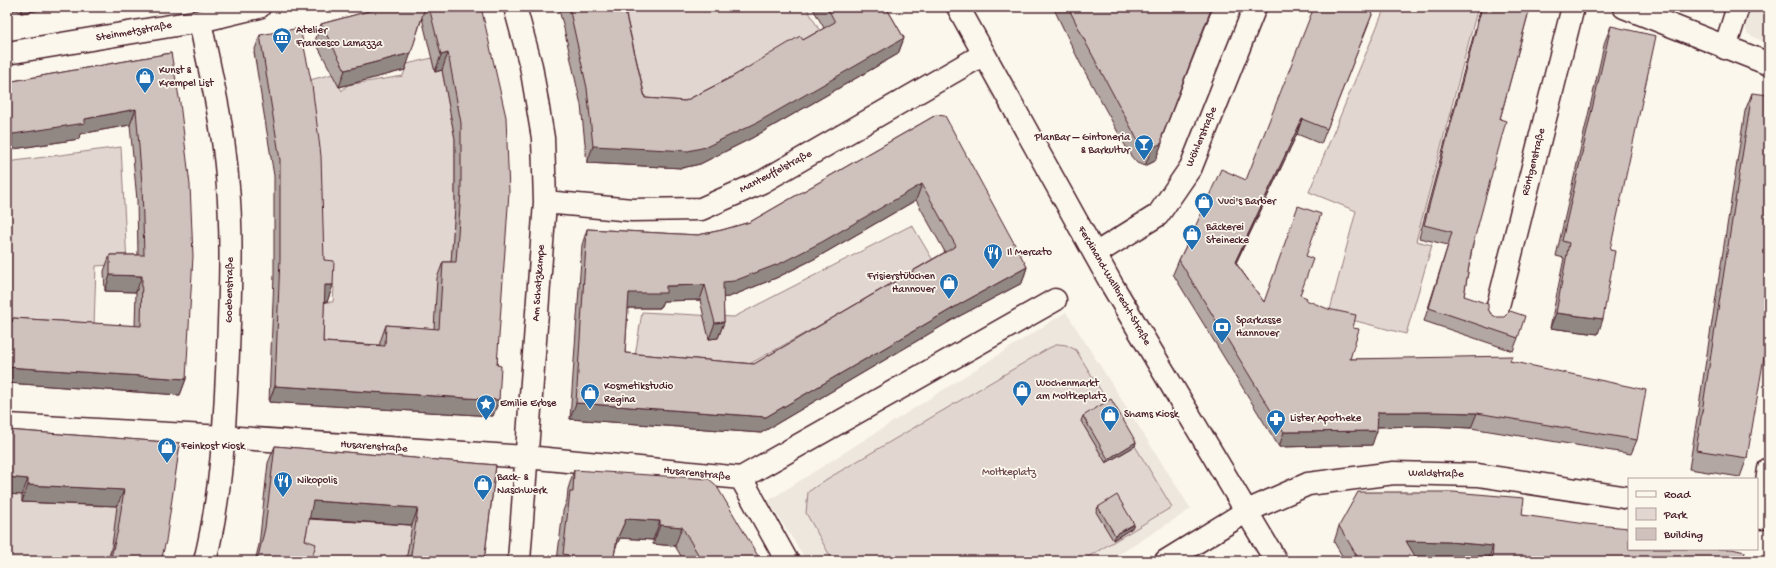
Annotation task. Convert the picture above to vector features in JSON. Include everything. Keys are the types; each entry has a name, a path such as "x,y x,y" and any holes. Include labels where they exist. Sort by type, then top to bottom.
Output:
{"street":[{"name":"Steinmetzstraße","path":"7,53 200,21 259,7"},
{"name":"Am Schatzkampe","path":"515,7 531,66 541,131 545,202 519,561"},
{"name":"Ferdinand-Wallbrecht-Straße","path":"958,7 1095,254 1276,561"},
{"name":"Wöhlerstraße","path":"1095,254 1158,215 1191,167 1255,7"},
{"name":"Röntgenstraße","path":"1495,318 1574,7"},
{"path":"1624,7 1725,48 1769,64"},
{"path":"1725,48 1738,7"},
{"name":"Goebenstraße","path":"200,21 215,95 227,175 231,267 224,437 211,536 205,561"},
{"name":"Manteuffelstraße","path":"545,202 632,210 701,209 762,182 984,54"},
{"path":"787,561 741,478 1055,300"},
{"name":"Husarenstraße","path":"7,425 224,437 527,457 741,478"},
{"path":"1762,518 1769,469"},
{"name":"Waldstraße","path":"1247,511 1308,484 1394,473 1478,475 1628,498"},
{"path":"1166,561 1247,511"}],"shaded area":[{"path":"1751,7 1769,7 1769,42 1760,40 1748,34 1746,24"},
{"name":"Moltkeplatz","path":"1066,312 1191,509 1109,561 807,561 768,501"}],"green space":[{"path":"642,7 806,7 820,31 680,105 646,101 626,14"},
{"path":"1385,7 1478,7 1416,241 1432,245 1406,334 1329,314 1356,211 1309,192"},
{"path":"432,58 435,72 442,70 455,139 455,208 450,279 436,334 379,362 317,358 319,302 333,302 334,287 327,286 318,277 302,82 333,74 342,91 347,85 403,76 407,64"},
{"path":"121,147 127,264 96,266 94,326 7,322 7,162"},
{"path":"912,225 934,262 744,367 634,363 642,312 734,317"},
{"name":"Moltkeplatz","path":"1058,344 1066,345 1076,350 1109,404 1081,421 1106,463 1135,446 1172,507 1081,561 833,561 806,513 808,492 827,479"},
{"path":"7,494 22,495 22,502 102,506 124,503 114,534 108,561 7,561"},
{"path":"308,511 324,520 425,526 407,555 406,561 307,561 298,558"},
{"path":"1410,557 1443,558 1443,561 1409,561"}],"building":[{"path":"384,7 425,7 411,53 345,70 321,24"},
{"path":"429,7 481,7 506,117 509,192 497,365 501,366 499,400 275,386 280,258 280,160 260,35 300,28 312,85 321,156 324,260 334,261 333,285 325,285 323,342 385,346 386,325 439,329 443,262 456,262 461,192 461,123 448,53 441,55"},
{"path":"569,7 624,7 645,98 685,101 732,77 800,36 803,40 835,22 827,7 886,7 904,38 758,122 706,147 688,151 593,146 587,88"},
{"path":"1068,7 1212,7 1162,136 1162,143 1152,148 1144,146 1137,139"},
{"path":"1314,7 1375,7 1327,129 1302,119 1235,262 1264,302 1298,206 1321,214 1306,256 1313,259 1300,295 1307,298 1306,300 1328,309 1356,315 1353,328 1359,329 1350,359 1512,356 1510,361 1646,390 1637,440 1477,413 1378,412 1377,431 1284,432 1179,260 1221,169 1246,180"},
{"path":"1482,7 1530,7 1500,119 1506,121 1472,248 1464,296 1488,304 1488,309 1491,314 1496,317 1504,317 1510,311 1525,316 1518,338 1429,308 1452,232 1424,225"},
{"path":"1611,26 1656,36 1610,250 1615,251 1603,319 1556,313 1569,243 1562,241"},
{"path":"171,53 180,103 190,185 193,256 186,379 7,367 7,322 12,322 13,318 141,326 142,276 110,275 110,255 144,255 142,184 136,109 85,119 85,123 7,135 7,82"},
{"path":"1752,93 1769,95 1769,327 1747,458 1696,450"},
{"path":"936,115 945,116 1027,267 960,304 766,417 576,403 587,229 698,235 750,222","holes":["922,184 956,246 754,364 625,353 629,293 666,293 666,286 705,285 715,323 724,322 723,282 734,281 781,263 822,242"]},
{"path":"1111,399 1136,442 1108,459 1083,416"},
{"path":"7,430 180,443 166,541 161,561 110,561 118,530 124,490 28,485 28,479 7,477"},
{"path":"275,446 496,465 484,561 410,561 418,508 313,501 305,540 316,544 311,561 257,561 265,528"},
{"path":"574,470 709,479 716,485 761,561 702,561 682,527 660,525 660,521 626,519 617,539 613,561 567,561 568,555 563,554 570,492 573,492"},
{"path":"1358,492 1453,492 1524,498 1522,515 1628,528 1628,550 1736,550 1745,552 1743,561 1492,561 1493,546 1449,542 1406,541 1418,561 1360,561 1339,526"},
{"path":"1117,495 1134,524 1115,535 1098,507"}],"place":[{"name":"Atelier Francesco Lamazza","path":"282,54"},
{"name":"Kunst & Krempel List","path":"145,94"},
{"name":"PlanBar – Gintoneria & Barkultur","path":"1144,161"},
{"name":"Vuci's Barber","path":"1204,219"},
{"name":"Bäckerei Steinecke","path":"1192,251"},
{"name":"Il Mercato","path":"993,270"},
{"name":"Frisierstübchen Hannover","path":"949,300"},
{"name":"Sparkasse Hannover","path":"1222,344"},
{"name":"Wochenmarkt am Moltkeplatz","path":"1022,407"},
{"name":"Kosmetikstudio Regina","path":"590,410"},
{"name":"Emilie Erbse","path":"486,421"},
{"name":"Shams Kiosk","path":"1110,432"},
{"name":"Lister Apotheke","path":"1276,436"},
{"name":"Feinkost Kiosk","path":"167,464"},
{"name":"Nikopolis","path":"283,498"},
{"name":"Back- & Naschwerk","path":"483,501"}]}
